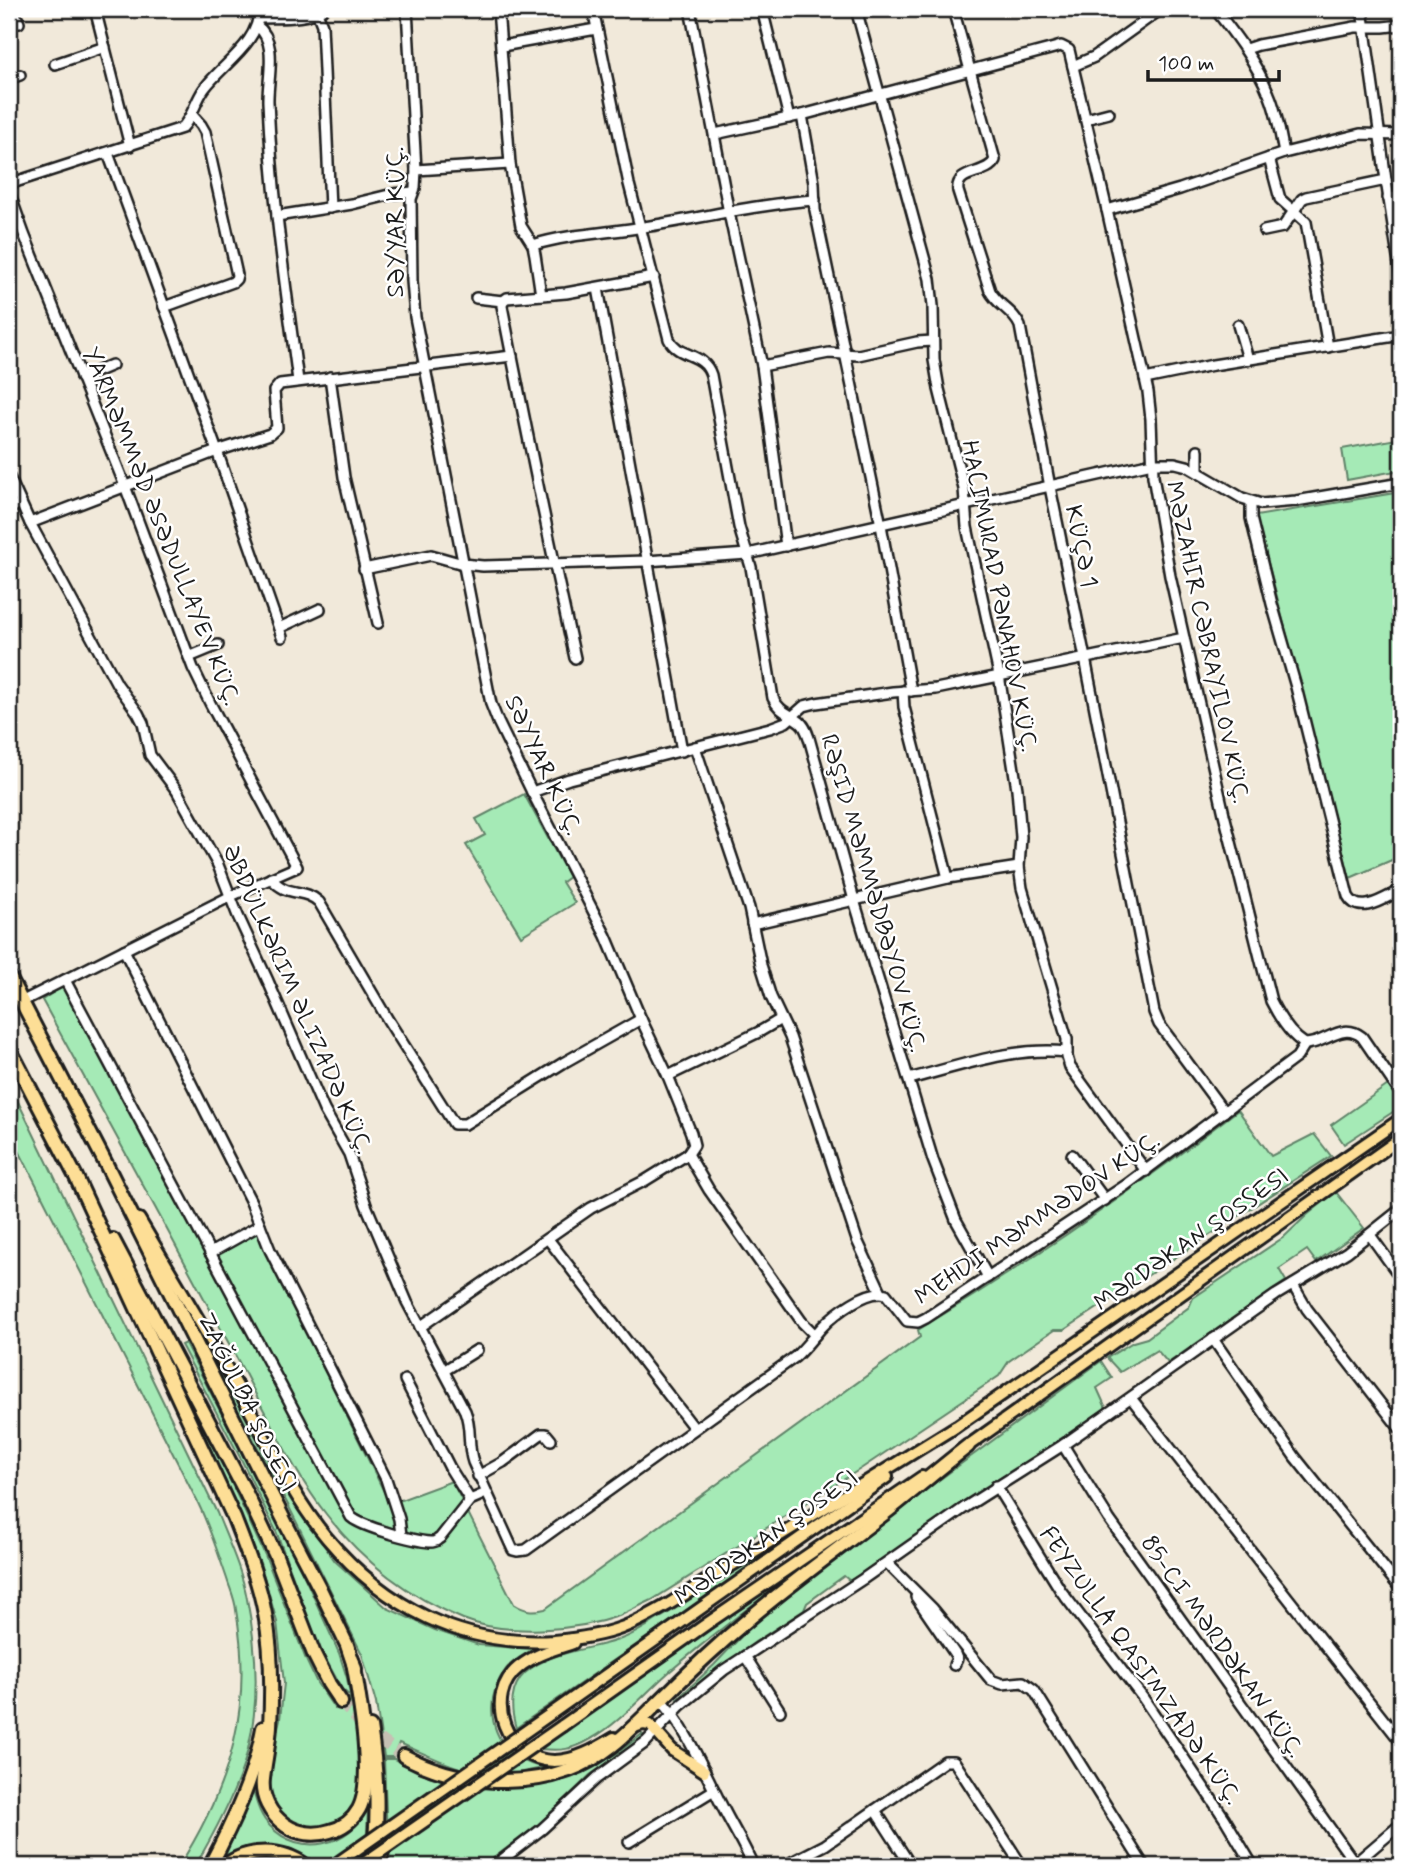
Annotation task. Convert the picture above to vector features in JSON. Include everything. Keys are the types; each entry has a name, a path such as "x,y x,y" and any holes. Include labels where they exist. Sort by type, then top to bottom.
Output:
{"highway":[{"name":"ZAĞULBA ŞOSESI","path":"9,977 106,1164 347,1645 369,1719 375,1766 376,1835 371,1866"},
{"path":"9,1048 245,1490 276,1556 314,1654 341,1702"},
{"path":"76,1177 234,1518 258,1586 265,1612 270,1679 270,1723 263,1784 266,1801 276,1817 297,1831 322,1834 344,1825 358,1810 365,1790 363,1730 353,1661"},
{"path":"404,1756 454,1776 475,1779 520,1780 571,1770 606,1750 751,1617 968,1446"},
{"path":"210,1866 236,1814 257,1758 270,1679"},
{"path":"375,1766 382,1866"},
{"path":"225,1866 243,1856 265,1852 288,1856 306,1866"}],"main road":[{"name":"MƏRDƏKAN ŞOSSESI","path":"1004,1393 1401,1119"},
{"name":"MƏRDƏKAN ŞOSSESI","path":"1016,1410 1215,1272 1401,1138"},
{"path":"106,1164 233,1378 289,1481 326,1537 360,1573 381,1590 427,1618 481,1636 537,1642 603,1634"},
{"name":"MƏRDƏKAN ŞOSESI","path":"333,1866 842,1510 1004,1393"},
{"name":"MƏRDƏKAN ŞOSESI","path":"360,1866 708,1623 968,1446 1016,1410"},
{"path":"704,1771 672,1750 647,1724 632,1728 572,1758 554,1761 532,1756 521,1749 509,1735 503,1721 501,1699 504,1687 518,1668 533,1658 623,1628 669,1604 955,1427"}],"street":[{"path":"13,9 19,23"},
{"path":"116,9 96,10 130,146"},
{"name":"SƏYYAR KÜÇ.","path":"407,9 416,170 411,208 413,298 424,368 491,704 593,909 667,1076 693,1139 694,1145 688,1154"},
{"path":"498,9 510,164 522,226 533,245 541,295"},
{"name":"RƏŞID MƏMMƏDBƏYOV KÜÇ.","path":"593,9 629,184 671,344 701,360 709,370 739,527 748,554 773,698 776,706 806,728 854,900 933,1160 949,1204 988,1277"},
{"path":"691,9 729,213 762,366 786,546"},
{"path":"762,9 789,118"},
{"path":"856,9 930,279 934,360 964,489 967,527 999,675 1019,805 1019,867 1022,888 1067,1039 1070,1067 1146,1171"},
{"name":"KÜÇƏ 1","path":"953,9 995,160 994,165 989,168 959,180 958,191 989,291 993,298 1017,318 1020,326 1156,1018 1224,1112"},
{"path":"1073,66 1094,57 1161,9"},
{"path":"1215,9 1246,49 1270,95 1284,153"},
{"path":"1362,9 1401,277"},
{"path":"259,17 303,16 320,11 330,208"},
{"path":"9,184 182,128 192,115 202,92 252,36 259,17"},
{"path":"259,17 268,40 270,57 268,102 276,216 299,382"},
{"path":"1246,49 1364,26 1401,25"},
{"path":"502,46 596,29"},
{"path":"715,134 802,115 1061,46 1069,50 1145,379 1152,419 1152,463 1163,542 1224,814 1269,994 1284,1023 1295,1037 1305,1044 1312,1044 1345,1031 1357,1033 1401,1094"},
{"path":"55,64 105,47"},
{"path":"9,79 20,75"},
{"path":"1086,119 1109,113"},
{"path":"164,307 233,282 237,275 205,132 192,115"},
{"path":"802,115 814,183 815,210 881,525 907,691 904,707 948,878"},
{"path":"1107,210 1180,189 1284,153 1360,134 1401,135"},
{"path":"108,153 280,633 320,609"},
{"path":"1269,158 1280,199 1302,218 1307,226 1328,347"},
{"path":"416,170 510,164"},
{"path":"1264,231 1283,227 1306,197 1386,180"},
{"path":"276,216 413,191"},
{"name":"YARMƏMMƏD ƏSƏDULLAYEV KÜÇ.","path":"9,192 23,234 189,657 210,703 297,867 271,878"},
{"path":"1388,198 1401,197"},
{"path":"533,245 815,200"},
{"path":"476,298 503,301 507,298 598,288 654,277"},
{"path":"598,288 682,751"},
{"path":"503,301 554,564 575,657"},
{"path":"1238,325 1248,359"},
{"path":"1145,379 1248,359 1401,335"},
{"path":"762,366 829,353 858,355 933,341"},
{"path":"30,523 273,431 277,428 274,391 280,384 512,356"},
{"path":"81,378 112,365"},
{"path":"330,377 344,477 378,623"},
{"path":"1198,450 1198,472"},
{"path":"364,569 431,555 463,564 483,566 646,561 748,554 1152,463 1175,463 1198,472 1251,502 1273,504 1401,483"},
{"name":"ƏBDÜLKƏRIM ƏLIZADƏ KÜÇ.","path":"9,477 30,523 117,684 138,713 146,730 150,755 177,791 218,865 324,1110 349,1154 366,1205 407,1302 445,1370 468,1419 471,1456 478,1476 511,1548 517,1551"},
{"path":"1251,502 1251,518 1272,604 1296,687 1348,896 1352,903 1359,906 1368,905 1401,890"},
{"path":"9,509 21,503"},
{"path":"533,792 569,779 779,725 804,706 816,703 936,689 1184,638"},
{"path":"189,657 218,645"},
{"path":"695,747 745,895 767,985 801,1068 857,1240 881,1292"},
{"path":"752,924 948,878 1019,867"},
{"path":"21,1002 271,878 281,889 307,894 319,902 388,1020 454,1124 465,1124 641,1018"},
{"path":"124,950 251,1202 270,1250 386,1479 400,1519 401,1535"},
{"path":"65,980 351,1517 363,1525 424,1541 436,1541 470,1500 486,1493"},
{"path":"667,1076 781,1019"},
{"name":"MEHDI MƏMMƏDOV KÜÇ.","path":"517,1551 526,1550 795,1357 836,1314 864,1297 881,1292 890,1297 907,1321 918,1322 1146,1171 1297,1057 1305,1044"},
{"path":"909,1079 1006,1054 1050,1050 1067,1052"},
{"path":"421,1327 597,1204 639,1184 688,1154 709,1190 802,1322 815,1335"},
{"path":"1072,1155 1105,1200"},
{"path":"496,1866 551,1822 597,1778 641,1747 672,1714 724,1670 887,1563 996,1486 1063,1445 1293,1285 1347,1252 1401,1209"},
{"path":"210,1253 260,1225"},
{"path":"1370,1235 1401,1278"},
{"path":"548,1239 694,1428"},
{"path":"1293,1285 1307,1309 1401,1430"},
{"path":"1213,1339 1296,1457 1401,1589"},
{"path":"445,1370 477,1350"},
{"path":"405,1380 450,1468 470,1500"},
{"path":"1131,1398 1401,1742"},
{"path":"478,1476 503,1462 541,1434 546,1434 551,1440"},
{"name":"85-CI MƏRDƏKAN KÜÇ.","path":"1063,1445 1109,1519 1354,1865"},
{"path":"996,1486 1061,1591 1143,1698 1225,1819 1253,1866"},
{"path":"887,1563 933,1609 991,1680 1002,1684 1023,1682 1034,1690 1144,1866"},
{"path":"916,1592 918,1601 955,1654 957,1659 954,1665"},
{"path":"745,1656 780,1711"},
{"path":"661,1700 685,1734 753,1866"},
{"path":"784,1866 825,1845 945,1761 954,1761 1022,1866"},
{"path":"629,1842 714,1790"},
{"path":"875,1810 911,1866"},
{"path":"1354,1865 1401,1824"}],"green space":[{"path":"1397,439 1401,470 1347,480 1342,449"},
{"path":"1401,492 1401,856 1350,878 1256,516"},
{"path":"524,794 569,877 562,882 575,903 521,936 466,845 485,835 476,819"},
{"path":"63,986 208,1260 257,1233 390,1504 452,1481 514,1604 529,1610 545,1609 920,1337 918,1330 1081,1224 1238,1110 1271,1156 1314,1134 1331,1156 1064,1330 1054,1330 1009,1361 999,1376 862,1468 652,1600 619,1616 582,1625 541,1630 499,1628 463,1619 443,1610 387,1576 340,1531 299,1475 42,1000"},
{"path":"9,1083 217,1513 245,1588 255,1655 256,1693 252,1730 233,1794 195,1866 179,1866 212,1805 224,1775 239,1712 241,1645 235,1602 198,1503 9,1131"},
{"path":"1388,1085 1399,1099 1399,1108 1344,1144 1331,1125"},
{"path":"1336,1192 1364,1228 1316,1262 1307,1250 1279,1269 1286,1281 1168,1363 1157,1350 1120,1372 1107,1358 1133,1342 1147,1338 1189,1307 1193,1298 1284,1237"},
{"path":"185,1343 296,1558 339,1653 351,1697 342,1689 318,1645 276,1531 181,1345"},
{"path":"1101,1361 1112,1378 1097,1388 1106,1408 850,1581 844,1576 807,1603 804,1610 755,1642 680,1701 677,1699 755,1622 791,1592"},
{"path":"217,1364 293,1501 335,1561 387,1608 435,1630 479,1645 533,1649 506,1669 495,1689 492,1710 497,1732 509,1751 543,1768 505,1774 483,1774 451,1765 399,1743 393,1757 384,1757 376,1703 362,1654 215,1366"},
{"path":"171,1367 175,1367 265,1555 317,1683 335,1709 351,1697 362,1772 359,1800 345,1820 332,1826 304,1828 283,1818 269,1797 268,1770 280,1719 284,1683 277,1622 260,1563"},
{"path":"795,1535 516,1728 512,1706 516,1685 525,1673 535,1666 556,1656 632,1634 760,1553"},
{"path":"826,1547 826,1550 687,1657 602,1732 572,1748 540,1749 674,1652"},
{"path":"642,1734 645,1737 590,1775 544,1820 483,1866 388,1866 384,1759 394,1759 458,1786 506,1788 563,1779 616,1754"},
{"path":"253,1791 261,1814 270,1826 295,1842 323,1843 337,1839 360,1821 368,1808 363,1866 315,1866 292,1849 270,1845 246,1847 225,1856"}],"tunnel":[{"path":"341,1702 370,1732 404,1756"}]}
